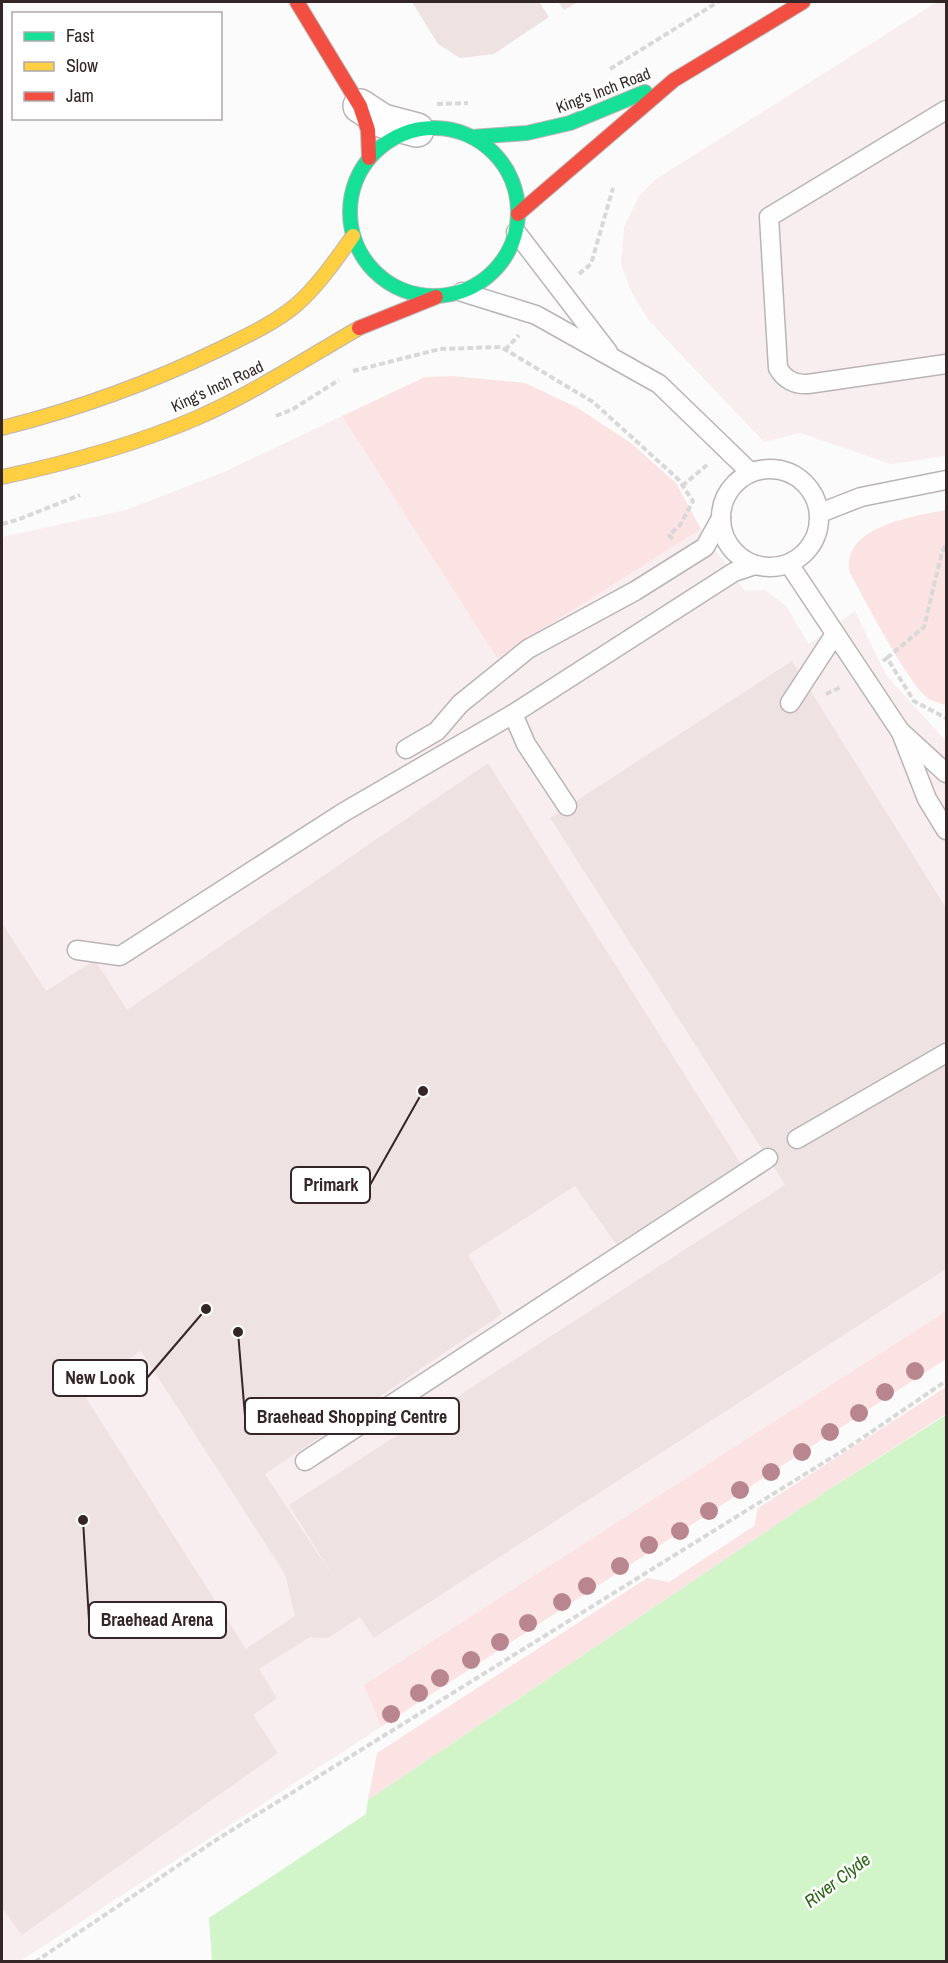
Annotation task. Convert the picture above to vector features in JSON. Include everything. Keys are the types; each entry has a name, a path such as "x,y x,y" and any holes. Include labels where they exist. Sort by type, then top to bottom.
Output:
{"street":[{"path":"297,2 360,106 368,130 369,158"},
{"name":"King's Inch Road","path":"472,137 527,133 570,123 674,80 802,2"},
{"name":"King's Inch Road","path":"518,214 674,80"},
{"path":"360,106 383,120 424,117 446,129 472,137 495,154 510,177 518,214 516,232 506,256 486,278 462,291 436,297 408,293 384,281 365,261 353,236 350,209 355,182 369,158 424,117"},
{"name":"King's Inch Road","path":"2,428 46,418 120,394 189,365 251,333 293,307 314,287 353,236"},
{"name":"King's Inch Road","path":"2,477 63,464 198,417 252,390 371,321 436,297"}],"lane":[{"path":"946,110 769,217 778,369 783,376 800,384 807,384 946,364"},
{"path":"516,232 611,357"},
{"path":"462,291 536,315 659,384 750,472"},
{"path":"765,468 781,469 796,474 808,485 816,498 820,513 819,529 813,544 802,556 789,564 772,567 755,565 741,558 730,547 723,534 722,504 728,491 750,472 765,468"},
{"path":"820,513 861,497 946,480"},
{"path":"406,749 437,731 460,704 528,649 687,560 705,547 721,518"},
{"path":"789,564 900,731 927,799 946,830"},
{"path":"77,950 120,956 344,812 513,714 734,572 755,565"},
{"path":"790,703 834,634"},
{"path":"513,714 526,744 567,806"},
{"path":"900,731 946,773"},
{"path":"797,1138 946,1053"},
{"path":"305,1461 768,1158"}],"path":[{"path":"600,75 717,2"},
{"path":"424,117 478,103"},
{"path":"271,418 293,409 355,370 440,349 501,347 593,402 682,486 693,501 680,525 669,535 687,560"},
{"path":"682,486 726,449"},
{"path":"2,524 84,494"},
{"path":"887,658 924,627 942,552 946,545"},
{"path":"35,1962 216,1840 852,1445 946,1381"}],"shaded area":[{"path":"937,2 946,2 946,456 891,464 800,433 764,442 651,323 639,305 630,289 621,264 624,227 639,196 656,179"},
{"path":"453,376 525,383 576,407 631,443 676,483 701,529 497,658 342,416 425,377"},
{"path":"342,416 497,657 701,529 745,591 765,590 786,606 809,644 855,611 886,675 946,741 946,1311 365,1685 381,1727 19,1962 2,1961 2,537 126,510 224,472"},
{"path":"946,510 946,705 929,699 910,677 850,573 850,557 856,544 883,526 899,520"},
{"path":"946,1311 946,1359 381,1727 364,1685"},
{"path":"946,1387 946,1414 825,1492 368,1800 377,1753 647,1578 669,1582 754,1526 758,1508"}],"water":[{"name":"River Clyde","path":"946,1415 946,1961 212,1961 209,1918 366,1814 368,1800 825,1492"}],"building":[{"path":"412,2 539,2 549,17 494,54 460,58 438,44"},
{"path":"558,2 578,2 564,10"},
{"path":"792,661 946,908 946,1269 374,1638 360,1617 328,1638 310,1637 259,1669 277,1698 253,1715 278,1753 22,1935 2,1908 2,923 46,991 95,960 127,1010 488,763 741,1164 616,1244 575,1186 468,1255 502,1314 265,1474 336,1581 289,1505 785,1185 550,818","holes":["141,1351 285,1574 295,1616 246,1649 81,1390"]}],"traffic: fast":[{"path":"472,137 527,133 570,123 645,92"},
{"path":"434,128 466,135 493,153 511,180 518,212 511,244 493,271 466,289 434,296 402,289 375,271 357,244 350,212 357,180 375,153 402,135 434,128"}],"traffic: slow":[{"path":"2,428 86,404 140,384 259,329 295,306 326,273 353,236"},
{"path":"2,477 102,452 199,417 261,386 359,328"}],"traffic: jam":[{"path":"297,2 360,106 368,130 369,158"},
{"path":"518,214 674,80 803,2"},
{"path":"359,328 436,297"}],"place":[{"name":"Primark","path":"423,1091"},
{"name":"New Look","path":"206,1309"},
{"name":"Braehead Shopping Centre","path":"238,1332"},
{"name":"Braehead Arena","path":"83,1520"}]}
